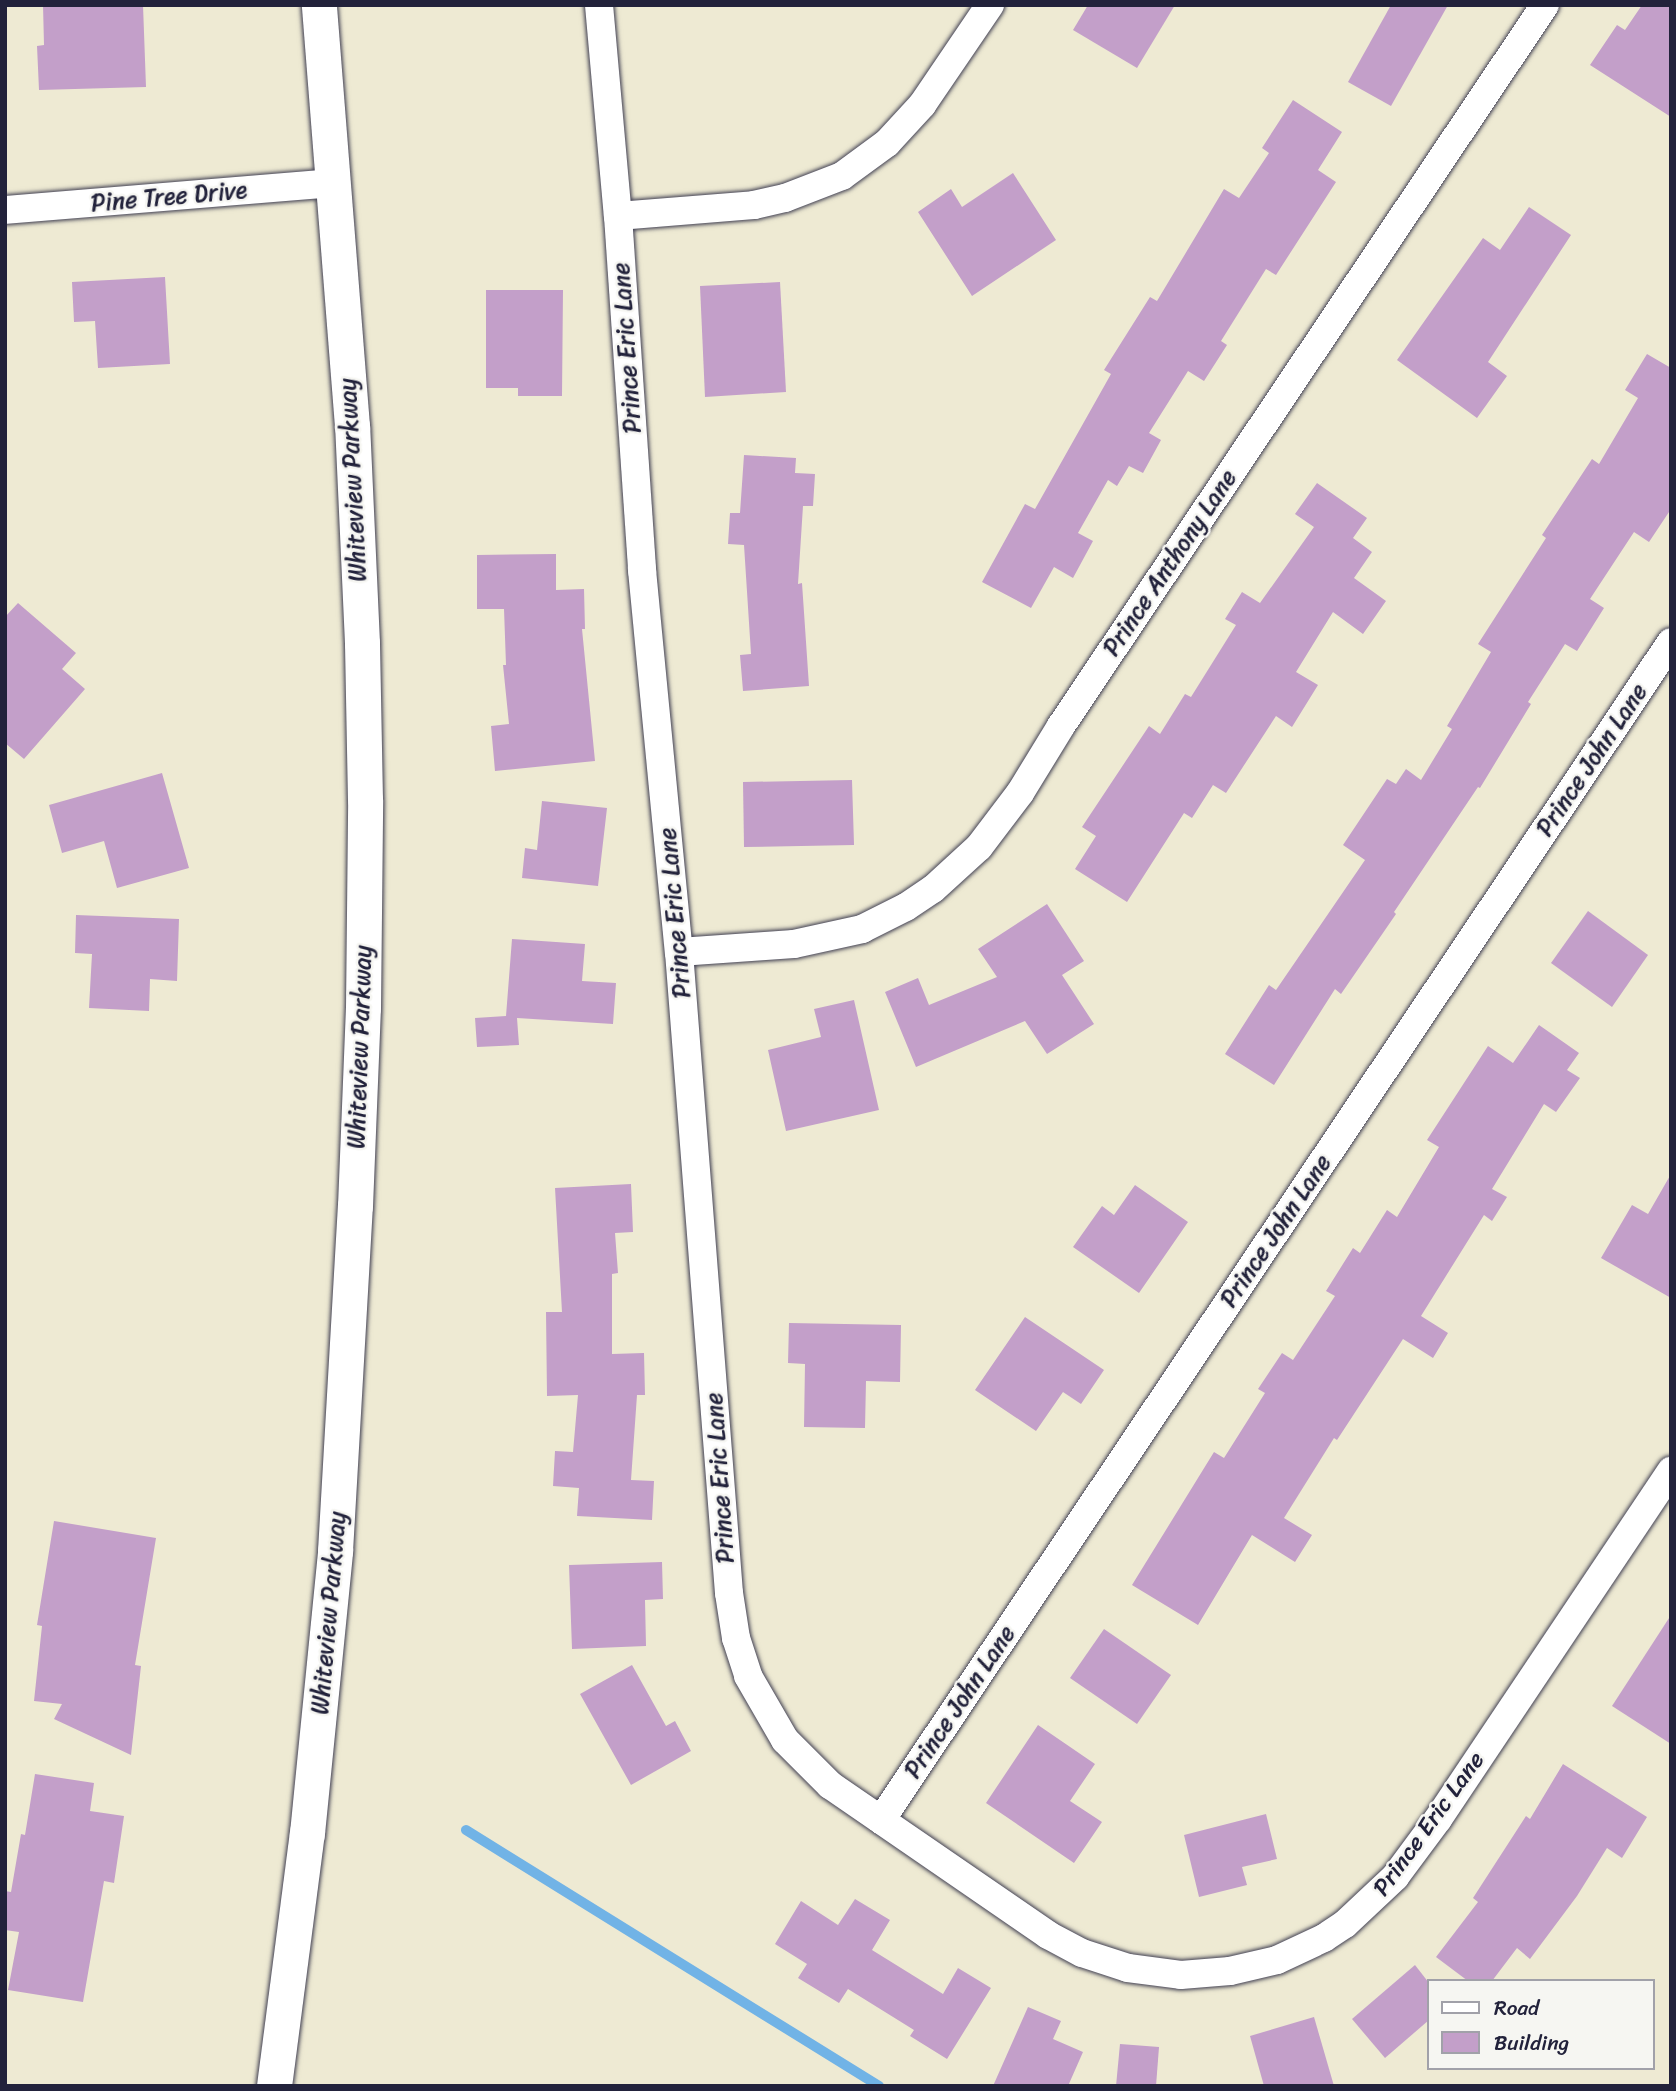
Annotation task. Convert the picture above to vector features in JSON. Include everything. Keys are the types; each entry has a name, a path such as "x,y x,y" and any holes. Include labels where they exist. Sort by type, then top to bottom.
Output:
{"street":[{"name":"Whiteview Parkway","path":"274,2086 307,1833 335,1551 355,1206 363,1008 365,800 362,643 352,426 319,5"},
{"name":"Prince Eric Lane","path":"599,5 618,216 642,570 679,953 728,1579 736,1638 757,1696 785,1740 830,1785 1048,1935 1103,1961 1156,1973 1206,1975 1252,1967 1300,1950 1354,1917 1395,1877 1446,1807 1671,1471"},
{"path":"618,216 754,205 785,198 842,176 887,143 922,105 990,5"},
{"name":"Prince Anthony Lane","path":"679,953 794,944 862,929 906,907 933,889 979,847 1020,793 1061,726 1545,5"},
{"name":"Pine Tree Drive","path":"5,210 332,183"},
{"name":"Prince John Lane","path":"881,1820 1671,642"}],"building":[{"path":"43,5 143,5 146,87 39,90 37,46 44,45"},
{"path":"1088,5 1175,5 1137,68 1073,30"},
{"path":"1391,5 1448,5 1391,106 1348,82"},
{"path":"1642,5 1671,5 1671,117 1590,65 1617,25 1625,30"},
{"path":"1293,100 1342,132 1318,170 1336,182 1276,275 1266,269 1221,341 1227,345 1204,381 1188,371 1149,433 1161,440 1143,473 1129,466 1117,486 1108,480 1078,533 1093,541 1073,578 1054,567 1031,608 982,582 1025,504 1035,509 1111,374 1104,370 1150,297 1157,301 1224,189 1239,198 1269,153 1262,148"},
{"path":"1013,173 1056,240 972,296 918,212 951,189 962,207"},
{"path":"1529,207 1571,235 1488,362 1507,376 1477,418 1397,360 1483,238 1500,250"},
{"path":"165,277 170,364 98,368 95,321 74,322 72,282"},
{"path":"780,282 786,392 705,397 700,286"},
{"path":"486,290 563,290 562,396 518,396 518,388 486,388"},
{"path":"1647,354 1671,368 1671,509 1649,542 1634,532 1590,599 1604,608 1577,651 1565,644 1528,702 1531,704 1480,788 1478,787 1341,994 1335,989 1274,1085 1225,1054 1269,985 1276,990 1365,860 1343,845 1387,779 1396,784 1406,769 1421,780 1452,729 1447,726 1491,652 1478,644 1546,538 1542,535 1592,459 1599,464 1638,398 1625,390"},
{"path":"744,455 796,458 795,473 815,474 813,506 803,506 798,584 802,583 809,686 743,691 740,655 751,654 744,545 728,544 730,513 740,513"},
{"path":"1317,483 1367,518 1353,538 1372,552 1354,578 1386,601 1363,634 1333,612 1296,672 1318,685 1292,727 1276,716 1226,793 1213,785 1192,818 1184,813 1127,902 1075,869 1096,836 1082,827 1149,726 1160,734 1185,694 1191,697 1236,625 1225,619 1242,592 1260,603 1314,527 1295,514"},
{"path":"556,554 556,590 584,589 585,629 582,629 595,761 495,771 491,726 509,724 503,665 506,665 504,609 477,609 477,555"},
{"path":"18,603 76,653 62,669 85,689 24,759 5,743 5,617"},
{"path":"162,773 189,868 117,888 104,841 62,853 49,805"},
{"path":"852,780 854,845 744,847 743,782"},
{"path":"542,801 607,808 598,886 522,878 525,848 537,850"},
{"path":"1047,904 1084,961 1062,975 1094,1024 1047,1054 1025,1021 916,1067 885,992 918,978 929,1005 997,977 978,949"},
{"path":"1588,911 1648,955 1612,1007 1551,963"},
{"path":"76,915 179,919 177,981 150,979 149,1011 89,1008 92,954 75,953"},
{"path":"512,939 585,944 582,981 616,983 613,1024 517,1018 519,1045 477,1047 475,1018 506,1016"},
{"path":"854,1000 879,1110 786,1131 768,1050 821,1037 814,1009"},
{"path":"1539,1025 1579,1053 1567,1070 1580,1078 1556,1112 1544,1104 1492,1189 1507,1197 1492,1221 1484,1215 1421,1316 1448,1333 1433,1358 1403,1339 1337,1440 1334,1438 1284,1518 1312,1535 1295,1562 1252,1535 1198,1625 1132,1585 1214,1452 1224,1458 1265,1393 1258,1389 1282,1353 1293,1360 1335,1296 1326,1291 1353,1248 1360,1253 1387,1210 1397,1217 1439,1147 1427,1140 1488,1046 1513,1063"},
{"path":"1671,1174 1671,1298 1601,1258 1632,1205 1648,1214"},
{"path":"631,1184 633,1232 615,1233 618,1273 612,1274 612,1354 644,1353 645,1395 637,1395 631,1480 654,1481 652,1520 577,1516 579,1488 553,1486 555,1451 573,1452 578,1395 547,1396 546,1312 562,1312 555,1188"},
{"path":"1135,1185 1188,1222 1139,1293 1073,1247 1102,1206 1114,1215"},
{"path":"1025,1317 1104,1370 1081,1404 1063,1392 1036,1431 975,1390"},
{"path":"789,1323 901,1325 900,1382 866,1381 865,1428 804,1427 805,1364 788,1363"},
{"path":"54,1521 156,1538 135,1665 141,1666 131,1755 54,1719 62,1704 34,1701 42,1626 37,1625"},
{"path":"662,1562 663,1599 645,1600 646,1646 572,1649 569,1565"},
{"path":"1671,1615 1671,1744 1612,1706"},
{"path":"1104,1629 1171,1675 1137,1724 1070,1678"},
{"path":"632,1665 666,1726 675,1721 691,1751 631,1785 580,1694"},
{"path":"1038,1725 1095,1764 1070,1801 1102,1822 1074,1863 986,1803"},
{"path":"1563,1764 1647,1817 1622,1858 1607,1848 1577,1896 1530,1959 1517,1948 1494,1979 1465,1979 1436,1957 1478,1902 1473,1898 1526,1816 1530,1819"},
{"path":"35,1774 94,1783 90,1811 124,1816 114,1883 104,1881 83,2002 8,1990 19,1932 5,1930 5,1891 11,1892 21,1834 25,1835"},
{"path":"1266,1814 1277,1859 1242,1867 1247,1885 1199,1897 1184,1835"},
{"path":"855,1899 890,1920 872,1950 943,1994 958,1968 991,1988 947,2059 910,2036 914,2030 848,1989 839,2003 798,1978 807,1964 775,1944 801,1901 838,1925"},
{"path":"1415,1965 1428,1982 1428,2021 1385,2058 1352,2019"},
{"path":"1028,2007 1061,2021 1053,2039 1083,2052 1068,2086 993,2086"},
{"path":"1314,2017 1334,2086 1264,2086 1250,2036"},
{"path":"1120,2044 1159,2047 1156,2086 1116,2086"}],"waterway":[{"path":"466,1830 879,2086"}]}
